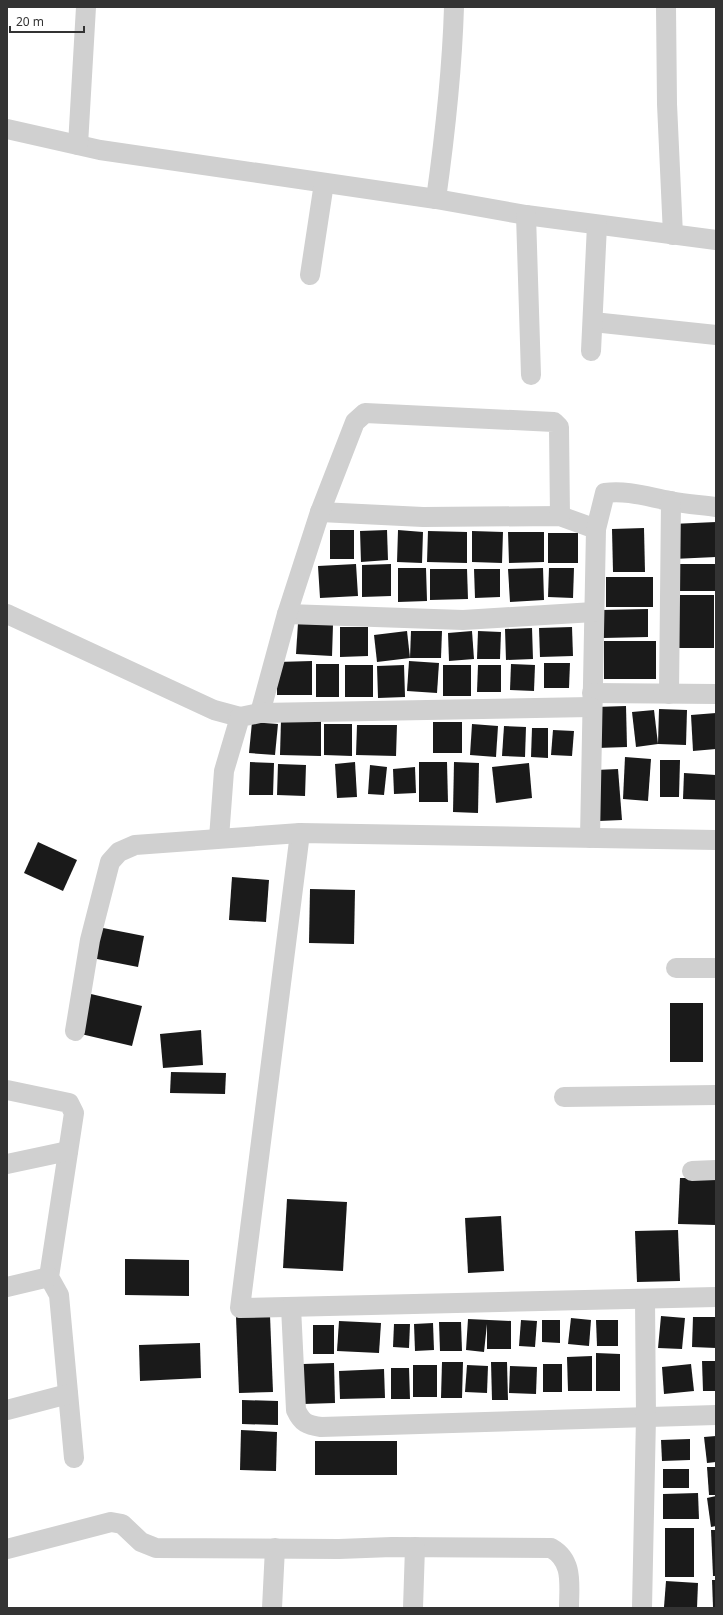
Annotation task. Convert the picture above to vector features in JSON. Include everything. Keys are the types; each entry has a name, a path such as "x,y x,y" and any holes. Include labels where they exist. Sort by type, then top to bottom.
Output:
{"street":[{"path":"78,145 86,7"},
{"path":"436,200 446,126 453,44 454,7"},
{"path":"666,7 667,104 673,235"},
{"path":"7,129 100,150 436,200 526,216 716,240"},
{"path":"310,275 324,183"},
{"path":"526,216 531,375"},
{"path":"591,351 597,225"},
{"path":"593,322 716,335"},
{"path":"260,713 287,614 320,512 355,422 366,413 554,422 558,424 560,516"},
{"path":"590,838 596,529 605,493 614,492 635,494 671,501 716,507"},
{"path":"669,694 671,501"},
{"path":"320,512 423,517 560,516 596,529"},
{"path":"287,614 463,620 594,612"},
{"path":"7,614 214,710 240,717 260,713 592,700 669,694 716,694"},
{"path":"219,838 224,771 240,717"},
{"path":"300,833 240,1308 716,1297"},
{"path":"75,1031 90,940 110,862 119,852 135,845 300,833 716,840"},
{"path":"676,968 716,968"},
{"path":"7,1090 69,1103 74,1113 49,1277 59,1296 74,1458"},
{"path":"564,1097 716,1095"},
{"path":"7,1164 68,1151"},
{"path":"692,1171 716,1170"},
{"path":"7,1287 49,1277"},
{"path":"642,1608 646,1417 645,1299"},
{"path":"291,1306 296,1410 301,1422 309,1425 321,1427 716,1415"},
{"path":"7,1410 68,1394"},
{"path":"7,1549 111,1522 122,1524 141,1542 156,1548 551,1548 560,1553 570,1575 569,1608"},
{"path":"413,1608 415,1547"},
{"path":"272,1608 275,1548"}],"building":[{"path":"716,522 716,557 673,559 672,524"},
{"path":"644,528 645,572 613,572 612,529"},
{"path":"330,530 354,530 354,559 330,559"},
{"path":"387,530 388,560 361,562 360,531"},
{"path":"398,530 423,532 422,563 397,562"},
{"path":"428,531 467,532 467,563 427,562"},
{"path":"472,531 503,532 502,563 472,562"},
{"path":"508,532 544,532 544,562 509,563"},
{"path":"548,533 578,533 578,563 548,563"},
{"path":"356,564 358,596 320,598 318,566"},
{"path":"391,564 391,596 362,597 362,565"},
{"path":"674,564 716,564 716,591 674,591"},
{"path":"398,568 426,568 427,601 398,602"},
{"path":"543,568 544,600 510,602 508,569"},
{"path":"549,568 574,568 573,598 548,597"},
{"path":"430,569 467,569 468,599 430,600"},
{"path":"474,569 500,569 500,597 475,598"},
{"path":"606,577 653,577 653,607 606,607"},
{"path":"673,595 714,595 714,648 673,648"},
{"path":"648,609 648,637 603,638 602,610"},
{"path":"298,623 333,624 332,656 296,654"},
{"path":"340,627 368,627 368,656 340,657"},
{"path":"572,627 573,656 540,657 539,628"},
{"path":"532,628 533,659 506,660 505,629"},
{"path":"407,631 410,658 377,662 374,635"},
{"path":"411,631 442,631 441,658 410,658"},
{"path":"472,631 474,659 449,661 448,633"},
{"path":"478,631 501,632 500,659 477,659"},
{"path":"604,641 656,641 656,679 604,679"},
{"path":"312,661 312,695 277,695 277,662"},
{"path":"409,661 439,663 437,693 407,691"},
{"path":"544,663 570,663 569,688 544,688"},
{"path":"316,664 339,664 339,697 316,697"},
{"path":"511,664 535,665 534,691 510,690"},
{"path":"345,665 373,665 373,697 345,697"},
{"path":"404,665 405,697 378,698 377,666"},
{"path":"443,665 471,665 471,696 443,696"},
{"path":"478,665 501,665 501,692 477,692"},
{"path":"626,706 627,747 597,748 596,707"},
{"path":"659,709 687,710 686,745 658,744"},
{"path":"654,710 658,744 636,747 632,712"},
{"path":"716,713 716,749 693,751 691,715"},
{"path":"281,720 321,721 321,756 280,755"},
{"path":"252,722 278,724 275,755 249,753"},
{"path":"433,722 462,722 462,753 433,753"},
{"path":"324,724 352,724 352,756 324,755"},
{"path":"472,724 498,726 496,757 470,755"},
{"path":"357,725 397,725 396,756 356,755"},
{"path":"504,726 526,727 525,757 502,756"},
{"path":"532,728 548,728 548,758 531,757"},
{"path":"553,730 574,731 572,756 551,755"},
{"path":"625,757 651,759 648,801 623,799"},
{"path":"660,760 680,760 679,797 660,797"},
{"path":"250,762 274,763 273,795 249,795"},
{"path":"355,762 357,797 337,798 335,764"},
{"path":"419,762 447,762 448,802 419,802"},
{"path":"454,762 479,763 478,813 453,812"},
{"path":"529,763 532,798 496,803 492,767"},
{"path":"278,764 306,765 305,796 277,795"},
{"path":"370,765 387,767 384,795 368,794"},
{"path":"415,767 416,793 394,794 393,769"},
{"path":"618,769 622,820 599,821 596,770"},
{"path":"684,773 716,775 716,800 683,799"},
{"path":"38,842 77,860 63,891 24,873"},
{"path":"232,877 269,880 266,922 229,920"},
{"path":"310,889 355,890 354,944 309,943"},
{"path":"98,927 144,936 138,967 92,958"},
{"path":"91,994 142,1006 132,1046 81,1034"},
{"path":"670,1003 703,1003 703,1062 670,1062"},
{"path":"201,1030 203,1065 163,1068 160,1034"},
{"path":"171,1072 226,1073 225,1094 170,1093"},
{"path":"680,1178 716,1178 716,1225 678,1224"},
{"path":"287,1199 347,1202 343,1271 283,1268"},
{"path":"501,1216 504,1271 468,1273 465,1218"},
{"path":"678,1230 680,1281 637,1282 635,1231"},
{"path":"125,1259 189,1260 189,1296 125,1295"},
{"path":"270,1315 273,1392 239,1393 236,1317"},
{"path":"661,1316 685,1318 682,1349 658,1348"},
{"path":"693,1317 716,1317 716,1348 692,1347"},
{"path":"571,1318 591,1320 589,1346 568,1344"},
{"path":"468,1319 511,1321 511,1349 487,1349 487,1324 484,1352 466,1350"},
{"path":"521,1320 537,1321 535,1347 519,1346"},
{"path":"542,1320 560,1320 560,1343 542,1342"},
{"path":"596,1320 618,1320 618,1346 597,1346"},
{"path":"339,1321 381,1323 379,1353 337,1351"},
{"path":"439,1322 461,1322 462,1351 440,1351"},
{"path":"433,1323 434,1350 415,1351 414,1324"},
{"path":"394,1324 410,1324 409,1348 393,1347"},
{"path":"313,1325 334,1325 334,1354 313,1354"},
{"path":"200,1343 201,1378 140,1381 139,1345"},
{"path":"596,1353 620,1354 620,1391 596,1391"},
{"path":"592,1356 592,1391 568,1391 567,1357"},
{"path":"702,1361 716,1361 716,1391 703,1391"},
{"path":"442,1362 463,1362 462,1398 441,1398"},
{"path":"491,1362 507,1362 508,1400 492,1400"},
{"path":"334,1363 335,1403 303,1404 303,1364"},
{"path":"543,1364 562,1364 562,1392 543,1392"},
{"path":"691,1364 694,1391 664,1394 662,1367"},
{"path":"413,1365 437,1365 437,1397 413,1397"},
{"path":"467,1365 488,1366 487,1393 465,1392"},
{"path":"510,1366 537,1367 536,1394 509,1393"},
{"path":"391,1368 409,1368 410,1399 391,1399"},
{"path":"384,1369 385,1398 340,1399 339,1371"},
{"path":"242,1400 278,1401 278,1425 242,1424"},
{"path":"241,1430 277,1432 276,1471 240,1470"},
{"path":"716,1436 716,1462 707,1463 704,1437"},
{"path":"690,1439 690,1460 662,1461 661,1440"},
{"path":"315,1441 397,1441 397,1475 315,1475"},
{"path":"707,1467 716,1467 716,1495 709,1495"},
{"path":"663,1469 689,1469 689,1488 663,1488"},
{"path":"698,1493 699,1519 663,1519 663,1494"},
{"path":"716,1496 716,1526 711,1527 707,1498"},
{"path":"665,1528 694,1528 694,1577 665,1577"},
{"path":"711,1530 716,1530 716,1576 713,1576"},
{"path":"712,1580 716,1580 716,1607 713,1607"},
{"path":"666,1581 698,1583 697,1608 664,1607"}]}
